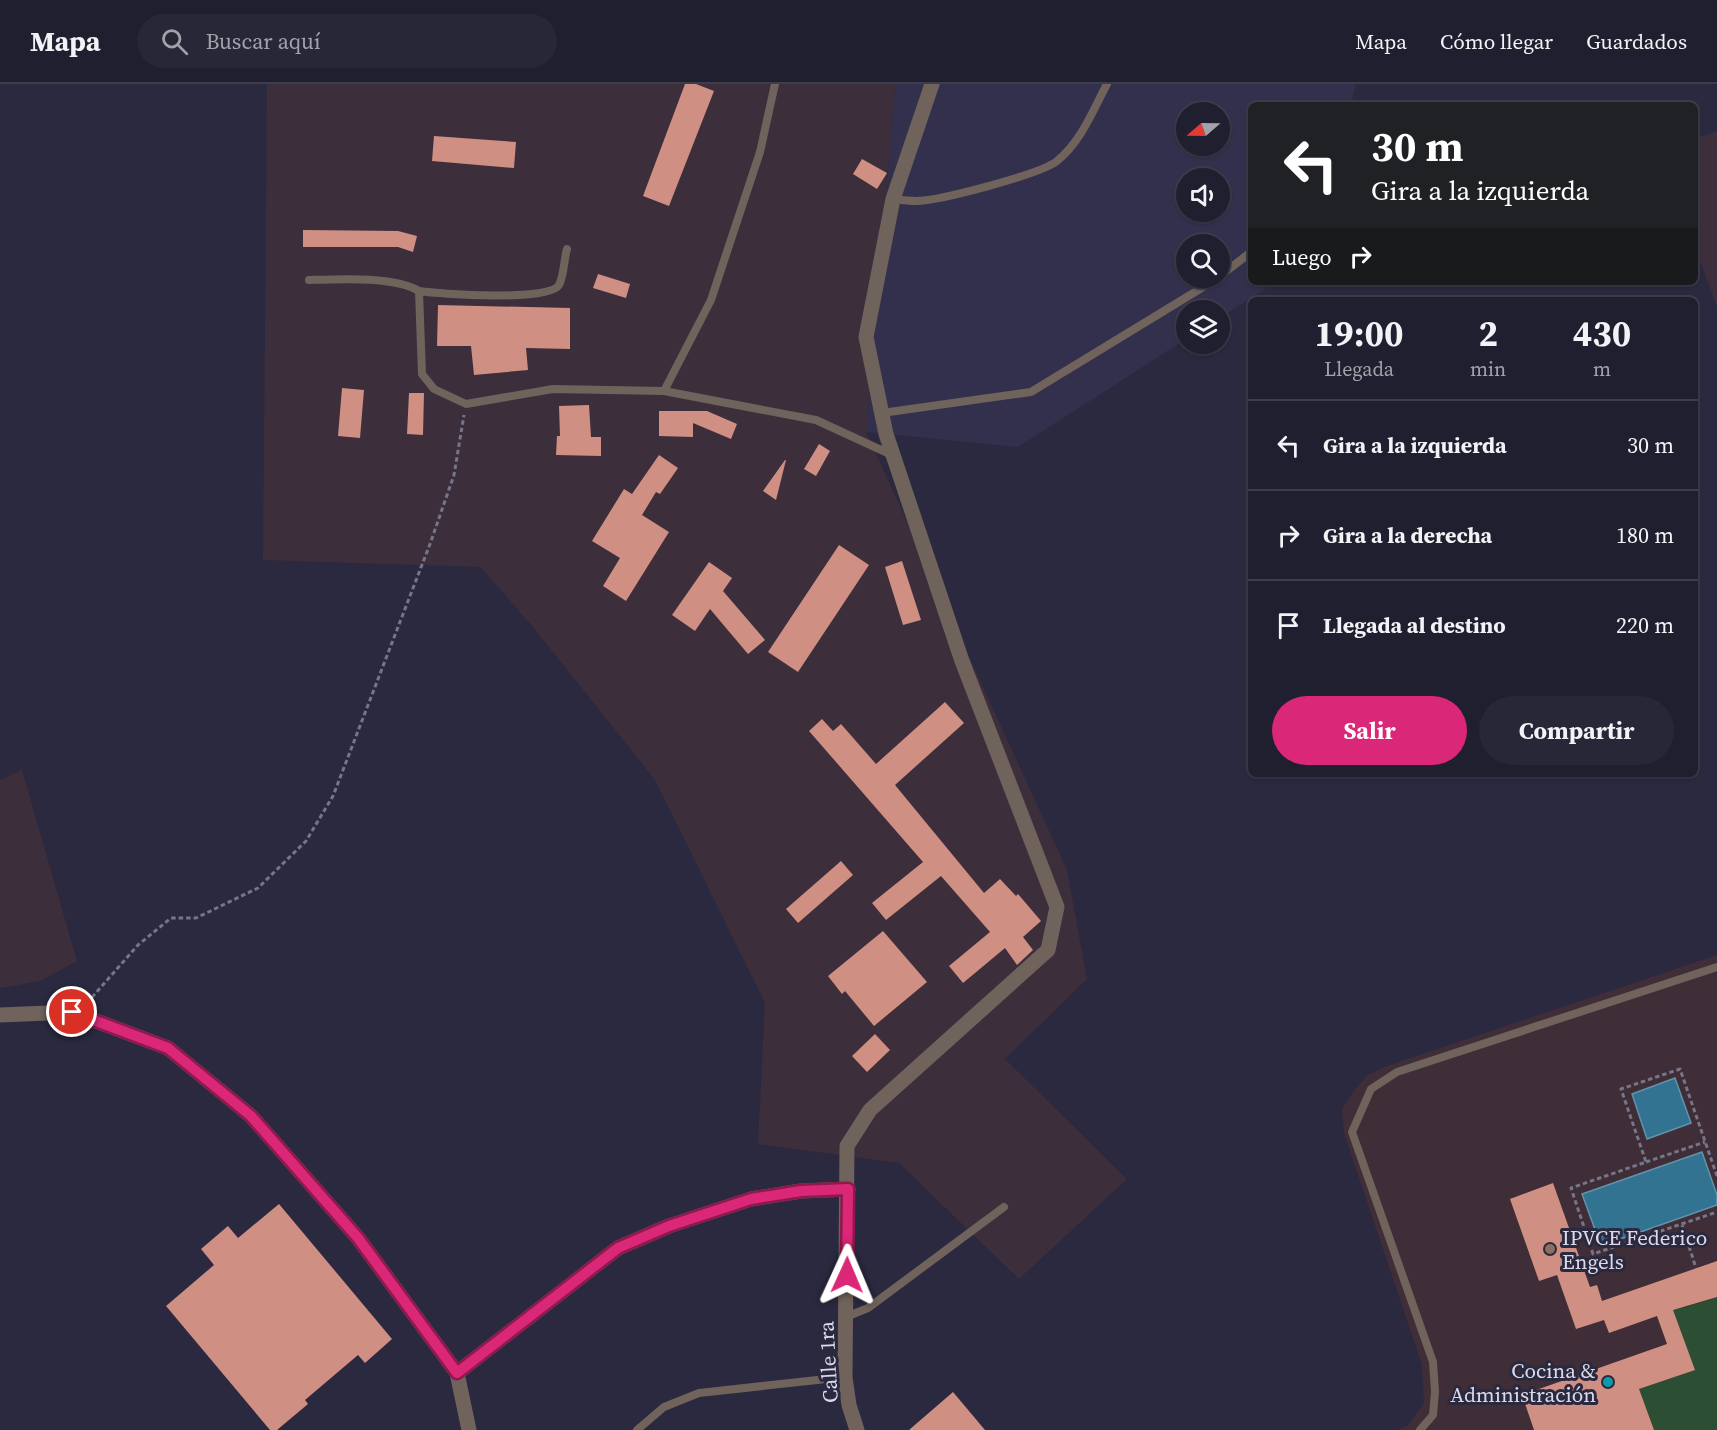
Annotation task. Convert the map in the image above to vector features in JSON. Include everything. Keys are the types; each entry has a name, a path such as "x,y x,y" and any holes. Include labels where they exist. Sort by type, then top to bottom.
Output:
{"street":[{"path":"894,456 882,413 866,337 893,199 932,84"},
{"name":"Calle 1ra","path":"857,1430 849,1405 845,1377 847,1146 870,1110 1048,950 1057,907 962,661 894,456"},
{"path":"0,1015 72,1012 168,1048 251,1116 358,1238 457,1373 469,1430"},
{"path":"457,1373 618,1248 669,1226 751,1199 801,1191 848,1189"}],"lane":[{"path":"664,390 711,300 760,152 776,84"},
{"path":"893,199 917,201 949,197 1035,171 1056,162 1073,145 1107,84"},
{"path":"309,280 350,279 408,285 418,291 494,295 551,291 559,285 567,249"},
{"path":"1230,268 1248,254"},
{"path":"882,413 1031,392 1201,288"},
{"path":"418,291 422,374 435,389 466,404 553,389 664,390 816,420 894,456"},
{"path":"1420,1430 1433,1415 1435,1392 1433,1362 1352,1132 1371,1089 1397,1072 1717,967"},
{"path":"846,1317 868,1308 1004,1207"},
{"path":"637,1430 664,1407 699,1393 845,1377"}],"path":[{"path":"78,1014 138,945 171,918 196,918 258,888 306,841 333,796 430,544 454,476 466,404"},
{"path":"1646,1162 1621,1089 1680,1069 1717,1176"},
{"path":"1705,1142 1570,1188 1593,1254 1717,1212"},
{"path":"1682,1224 1696,1268"}],"shaded area":[{"path":"267,84 895,84 866,432 1067,870 1087,979 1005,1059 1127,1179 1019,1279 899,1163 758,1144 765,1003 655,780 533,627 481,567 263,560"},
{"path":"895,84 1356,84 1352,102 1248,102 1248,285 1270,285 1252,297 1248,297 1248,300 1230,311 1230,300 1176,300 1176,345 1018,447 866,432"},
{"path":"1717,131 1717,307 1698,255 1698,138"},
{"path":"22,770 77,961 40,981 0,988 0,780"},
{"name":"IPVCE Federico Engels","path":"1717,955 1717,1430 1397,1430 1407,1426 1424,1403 1422,1365 1344,1133 1342,1109 1355,1089 1368,1075 1387,1066"}],"green space":[{"path":"1679,1297 1683,1308 1717,1297 1717,1430 1654,1430 1639,1389 1694,1370 1669,1300"}],"water":[{"path":"1675,1078 1691,1123 1647,1139 1632,1094"},
{"path":"1702,1152 1717,1195 1717,1205 1601,1246 1582,1194"}],"building":[{"path":"685,84 696,84 714,91 669,206 643,196"},
{"path":"434,136 516,142 514,168 432,161"},
{"path":"862,159 887,173 877,189 853,174"},
{"path":"303,230 398,231 417,236 413,252 398,247 303,247"},
{"path":"598,274 630,284 626,298 593,288"},
{"path":"438,305 570,308 570,349 526,348 528,370 474,375 471,346 437,346"},
{"path":"342,388 364,390 360,438 338,436"},
{"path":"409,393 424,393 423,435 407,434"},
{"path":"589,405 591,437 601,437 601,456 556,455 557,436 560,436 559,406"},
{"path":"659,411 707,411 737,424 731,439 693,423 693,437 659,436"},
{"path":"819,444 830,451 816,476 804,469"},
{"path":"659,455 678,468 660,494 656,492 642,515 669,532 626,601 603,586 620,558 592,541 624,489 632,494"},
{"path":"786,460 776,500 763,491"},
{"path":"839,545 869,565 798,672 768,652"},
{"path":"902,561 921,620 903,625 885,567"},
{"path":"709,562 732,578 723,591 765,640 748,654 710,609 695,631 672,615"},
{"path":"945,702 964,723 895,785 984,893 1000,879 1016,896 1018,894 1041,921 1023,937 1033,950 1017,965 1005,948 963,983 949,966 990,932 941,876 886,920 872,903 923,862 809,731 822,719 833,731 841,724 876,764"},
{"path":"841,861 853,875 798,923 786,909"},
{"path":"883,931 927,982 874,1026 845,991 842,994 828,976"},
{"path":"875,1034 890,1050 867,1072 852,1056"},
{"path":"1553,1183 1590,1287 1597,1285 1602,1301 1717,1261 1717,1297 1673,1310 1695,1370 1639,1389 1654,1430 1534,1430 1522,1395 1667,1344 1657,1316 1609,1333 1604,1320 1576,1329 1557,1275 1539,1281 1510,1199"},
{"path":"279,1204 392,1339 365,1363 358,1355 305,1400 308,1404 277,1430 270,1430 166,1306 214,1265 201,1249 228,1226 238,1238"},
{"path":"953,1392 985,1430 909,1430"}],"place":[{"name":"IPVCE Federico Engels","path":"1550,1249"},
{"name":"Cocina & Administración","path":"1608,1382"}],"route":[{"path":"72,1012 168,1048 251,1116 358,1238 457,1373 618,1248 669,1226 751,1199 801,1191 848,1189 847,1275"}]}
